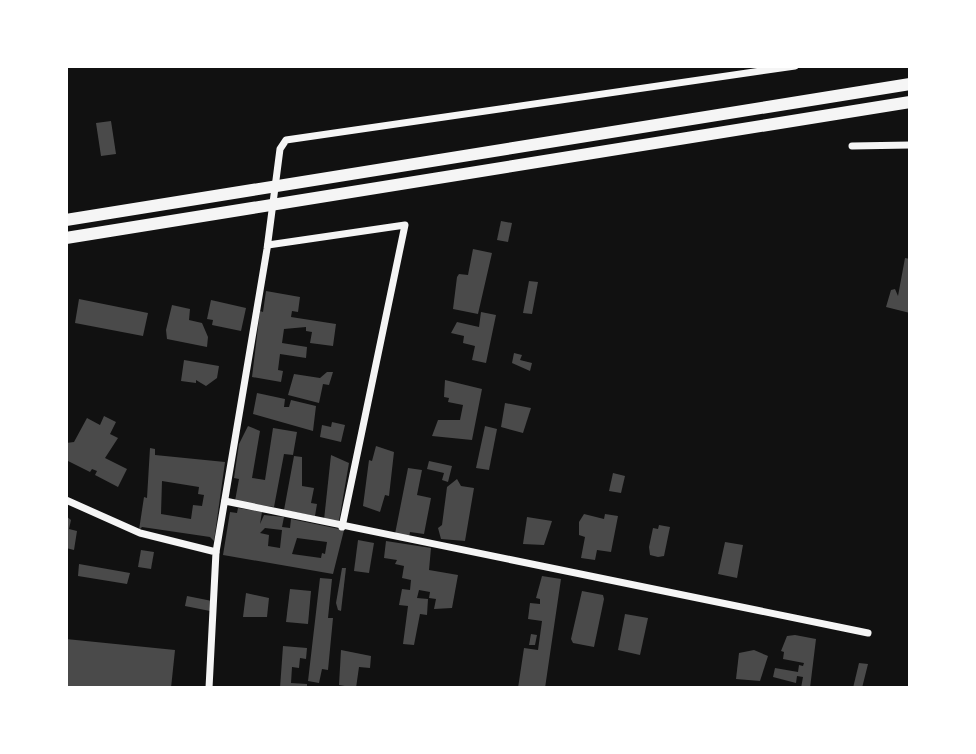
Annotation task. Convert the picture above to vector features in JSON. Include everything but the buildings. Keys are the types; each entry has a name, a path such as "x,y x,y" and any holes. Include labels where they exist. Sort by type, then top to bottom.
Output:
{"highway":[{"path":"66,220 910,84"},
{"path":"66,238 910,102"}],"street":[{"path":"209,688 216,552 268,245 280,149 286,140 795,66"},
{"path":"852,146 910,145"},
{"path":"268,245 405,225 342,527"},
{"path":"66,500 140,533 216,552"},
{"path":"225,501 868,633"}]}
